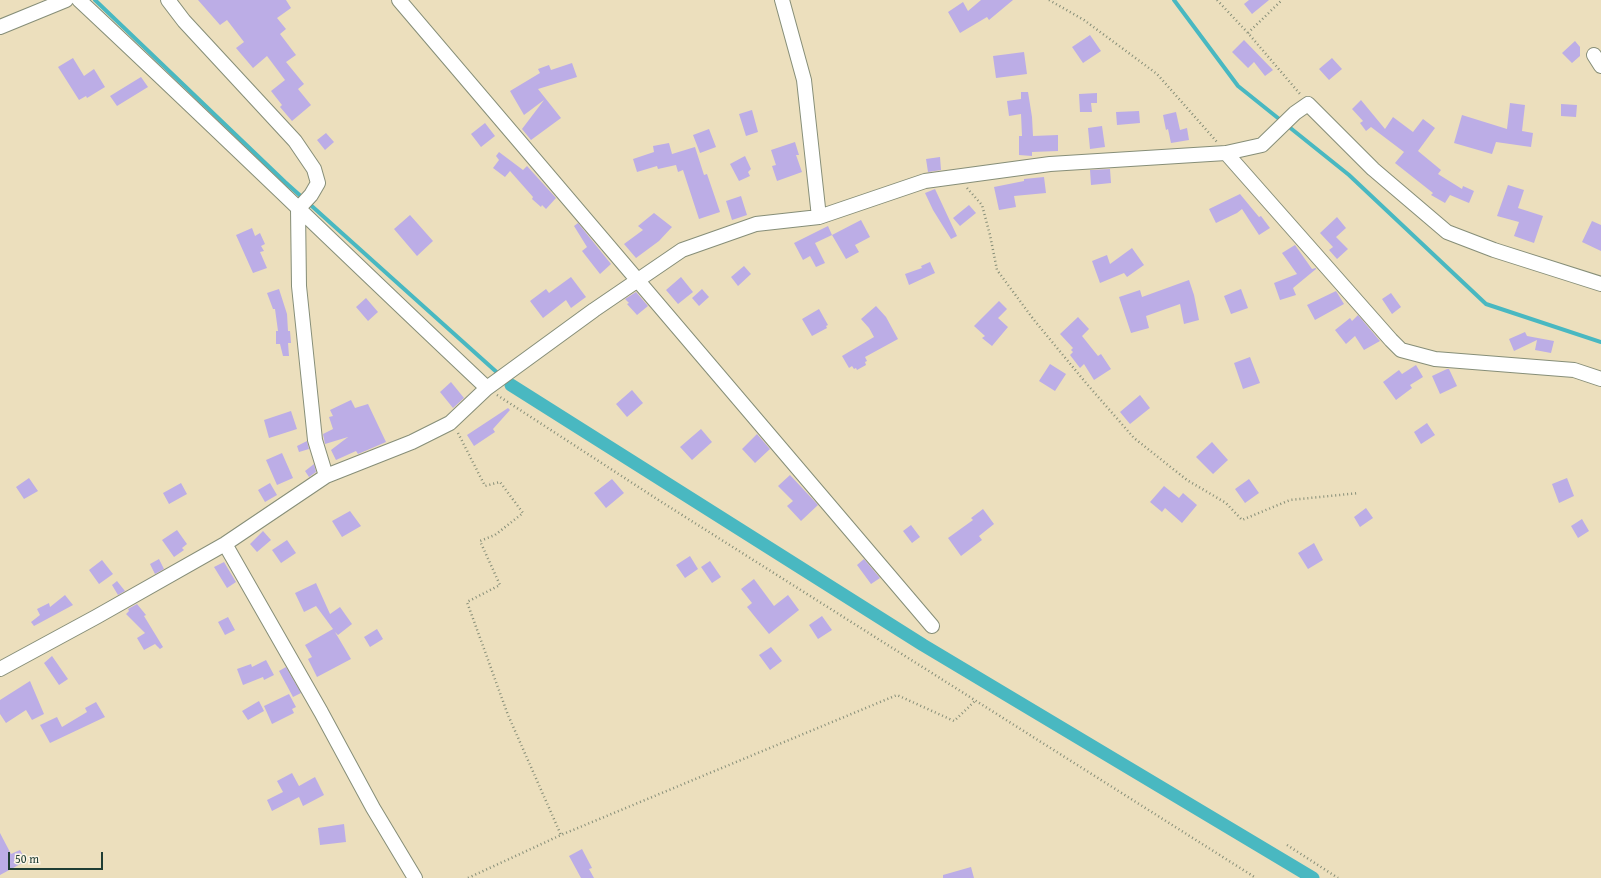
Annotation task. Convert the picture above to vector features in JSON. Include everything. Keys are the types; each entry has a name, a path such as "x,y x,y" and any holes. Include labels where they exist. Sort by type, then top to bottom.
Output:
{"street":[{"path":"0,27 66,0"},
{"path":"79,0 202,116 303,204 497,380"},
{"path":"168,0 184,21 295,141 314,168 318,183 303,204 299,286 315,440 326,476"},
{"path":"399,0 932,626"},
{"path":"782,0 804,80 819,217"},
{"path":"0,669 225,544 326,476 412,442 450,423 497,380 682,250 756,224 819,217 925,182 1050,164 1226,153 1262,145 1295,113 1308,104 1373,168 1447,232 1494,250 1601,284"},
{"path":"1226,153 1390,340 1401,350 1435,359 1574,370 1601,379"},
{"path":"225,544 321,712 372,808 415,878"}],"path":[{"path":"1049,0 1084,20 1157,74 1226,153"},
{"path":"1218,0 1248,32 1308,104"},
{"path":"1248,32 1282,0"},
{"path":"957,177 982,205 997,270 1034,320 1134,438 1187,480 1226,503 1242,520 1290,500 1358,493"},
{"path":"497,380 660,501 1256,878"},
{"path":"450,423 460,435 485,486 500,482 523,513 495,535 480,541 500,585 468,602 508,715 561,834"},
{"path":"468,878 561,834 897,695 954,721 975,701"},
{"path":"1287,846 1338,878"}],"building":[{"path":"198,0 286,0 291,8 277,18 286,29 280,34 296,55 286,62 304,84 298,89 311,105 292,121 280,107 282,105 271,91 285,80 267,56 253,68 236,48 244,42 227,20 220,25"},
{"path":"981,0 1013,0 989,20 987,17 960,33 948,12 963,2 968,11"},
{"path":"1249,0 1269,0 1252,14 1244,4"},
{"path":"1090,35 1101,51 1083,63 1072,47"},
{"path":"1244,40 1273,70 1265,76 1254,62 1248,68 1232,52"},
{"path":"1575,41 1580,47 1580,56 1572,63 1562,53"},
{"path":"1024,52 1027,74 996,78 993,56"},
{"path":"73,58 84,76 94,69 105,87 87,98 86,96 79,100 58,67"},
{"path":"1332,58 1342,69 1329,80 1319,69"},
{"path":"572,63 577,77 538,89 561,118 531,140 522,129 544,100 524,115 510,91 540,73 538,69 549,65 551,70"},
{"path":"141,77 148,87 117,106 110,96"},
{"path":"1021,92 1028,92 1033,136 1058,135 1058,151 1032,152 1032,156 1019,155 1019,136 1022,136 1021,114 1009,116 1007,101 1021,99"},
{"path":"1097,93 1097,103 1091,103 1092,112 1080,112 1079,94"},
{"path":"1361,100 1385,129 1393,117 1413,132 1423,119 1435,128 1418,151 1441,170 1438,174 1462,189 1463,186 1474,191 1469,203 1450,195 1445,203 1431,195 1433,193 1395,163 1404,152 1371,127 1366,131 1360,123 1363,121 1352,109"},
{"path":"1510,103 1525,105 1522,131 1533,133 1531,147 1496,142 1492,154 1454,143 1462,115 1507,129"},
{"path":"1561,104 1577,105 1576,117 1561,116"},
{"path":"752,110 758,132 746,136 739,114"},
{"path":"1139,111 1140,123 1117,125 1116,112"},
{"path":"1176,112 1180,130 1187,128 1189,140 1171,143 1168,129 1166,130 1163,115"},
{"path":"485,123 495,136 481,147 471,134"},
{"path":"1102,126 1105,147 1090,149 1088,128"},
{"path":"709,129 716,147 700,153 693,135"},
{"path":"326,133 334,142 325,150 317,140"},
{"path":"795,142 799,155 796,155 802,172 777,181 772,166 776,165 771,150"},
{"path":"669,143 672,154 695,147 704,175 707,174 720,212 699,219 683,170 678,172 676,165 658,169 657,166 637,172 633,159 654,152 653,146"},
{"path":"499,152 523,170 527,166 556,198 546,209 542,205 541,207 532,199 533,197 510,171 505,177 493,168 499,160 496,156"},
{"path":"745,156 751,169 748,172 750,176 739,181 730,164"},
{"path":"940,157 941,170 928,172 926,159"},
{"path":"1110,169 1111,183 1091,185 1090,170"},
{"path":"1044,177 1046,193 1014,196 1016,207 999,210 994,187 1024,181 1024,179"},
{"path":"1508,185 1524,190 1518,208 1543,216 1534,243 1514,236 1519,222 1497,216"},
{"path":"935,189 957,236 951,239 933,210 925,193"},
{"path":"1240,194 1270,228 1259,235 1242,209 1216,223 1209,209"},
{"path":"741,196 747,215 732,220 726,201"},
{"path":"969,205 976,213 960,226 953,218"},
{"path":"654,213 672,227 659,241 636,258 624,244 643,230 638,226"},
{"path":"410,215 433,241 417,256 394,229"},
{"path":"1337,217 1346,228 1336,237 1348,249 1337,259 1329,250 1333,247 1320,233"},
{"path":"861,220 870,237 855,245 859,252 846,259 832,235"},
{"path":"1592,221 1601,225 1601,251 1582,242"},
{"path":"578,223 611,264 600,274 582,251 587,247 574,226"},
{"path":"828,226 832,235 815,243 825,263 816,267 810,256 803,260 794,243"},
{"path":"252,228 255,236 260,233 265,244 261,246 264,251 260,252 267,268 253,273 236,235"},
{"path":"1295,245 1312,269 1316,269 1293,288 1296,295 1280,300 1274,283 1297,274 1282,253"},
{"path":"1132,248 1144,265 1127,277 1124,273 1100,283 1092,261 1107,255 1110,264"},
{"path":"930,262 935,273 909,285 905,274 922,268 921,266"},
{"path":"744,266 751,274 738,286 731,277"},
{"path":"571,277 586,297 571,308 566,300 543,318 530,301 546,289 549,293"},
{"path":"681,277 693,292 678,304 666,290"},
{"path":"1189,280 1194,295 1199,320 1184,324 1180,304 1146,316 1149,328 1131,333 1119,297 1140,290 1142,297"},
{"path":"279,289 287,314 288,331 290,331 291,343 288,343 289,356 283,356 280,344 276,344 276,331 278,331 275,309 273,309 267,293"},
{"path":"702,289 709,297 699,306 692,298"},
{"path":"1241,289 1248,308 1231,314 1224,296"},
{"path":"1336,291 1344,304 1315,320 1307,305"},
{"path":"636,292 648,306 637,315 627,304 629,303 625,299"},
{"path":"1391,293 1401,307 1392,314 1382,299"},
{"path":"366,298 378,312 368,321 356,307"},
{"path":"999,301 1007,309 998,318 1008,327 992,346 982,338 985,336 974,326"},
{"path":"876,306 886,317 898,339 865,357 867,361 865,362 866,365 857,370 852,366 849,368 842,356 874,337 869,328 861,319"},
{"path":"819,309 828,325 826,326 827,328 812,336 802,319"},
{"path":"1358,315 1380,341 1364,350 1355,336 1346,344 1335,330 1350,318 1352,321"},
{"path":"1078,317 1089,329 1082,336 1098,356 1101,354 1111,369 1094,380 1084,364 1080,368 1070,355 1073,352 1071,350 1073,348 1060,334"},
{"path":"1525,332 1527,336 1554,341 1551,353 1535,350 1537,340 1514,351 1509,339"},
{"path":"1250,357 1260,383 1243,389 1234,363"},
{"path":"1050,364 1066,374 1055,391 1039,381"},
{"path":"1416,365 1423,377 1410,385 1412,388 1396,400 1383,382 1399,370 1402,374"},
{"path":"1449,369 1457,386 1440,394 1432,376"},
{"path":"451,382 464,398 453,408 440,392"},
{"path":"632,390 643,403 627,417 616,404"},
{"path":"1140,395 1150,408 1130,424 1120,412"},
{"path":"351,400 355,408 368,404 386,442 358,454 356,451 336,460 331,450 348,437 325,444 323,434 333,429 329,417 333,416 330,410"},
{"path":"508,408 510,410 493,429 495,432 474,446 467,435"},
{"path":"291,411 297,429 269,438 264,420"},
{"path":"1427,423 1435,435 1421,444 1414,432"},
{"path":"701,429 712,442 692,460 680,447"},
{"path":"757,434 770,449 755,463 742,449"},
{"path":"307,441 309,449 299,452 297,446"},
{"path":"1212,442 1228,460 1213,474 1196,457"},
{"path":"282,453 293,478 277,485 266,460"},
{"path":"314,464 316,472 309,477 305,471"},
{"path":"790,475 818,505 801,521 787,506 793,501 778,486"},
{"path":"29,478 38,491 24,499 16,487"},
{"path":"1567,478 1574,496 1559,503 1552,484"},
{"path":"612,479 624,493 606,508 594,493"},
{"path":"1249,479 1259,493 1245,503 1235,489"},
{"path":"181,483 187,494 169,504 163,493"},
{"path":"270,483 277,495 265,502 258,490"},
{"path":"1164,486 1179,498 1183,493 1197,505 1182,523 1165,508 1162,512 1150,502"},
{"path":"1366,508 1373,518 1360,527 1354,517"},
{"path":"983,509 994,524 979,536 982,540 961,556 948,538 973,520 971,518"},
{"path":"350,511 361,526 342,537 332,521"},
{"path":"1582,519 1589,531 1578,538 1571,526"},
{"path":"911,525 920,537 912,543 903,531"},
{"path":"177,530 187,544 182,548 184,550 174,557 162,540"},
{"path":"263,531 271,540 257,552 250,544"},
{"path":"287,540 296,553 281,563 272,550"},
{"path":"1314,543 1323,560 1308,569 1298,553"},
{"path":"690,556 698,569 685,578 676,565"},
{"path":"159,559 164,569 155,574 150,564"},
{"path":"864,559 880,578 871,584 857,565"},
{"path":"102,560 113,574 99,584 89,570"},
{"path":"710,561 721,577 712,583 701,567"},
{"path":"224,562 236,582 227,588 214,567"},
{"path":"754,579 774,606 788,595 799,610 769,634 747,607 752,603 741,589"},
{"path":"117,581 125,591 118,595 112,585"},
{"path":"316,583 330,614 340,607 352,624 338,635 335,632 351,659 317,677 308,659 312,657 305,645 333,629 316,606 304,612 295,593"},
{"path":"65,595 73,605 34,626 31,622 40,615 37,609 49,603 50,607"},
{"path":"137,604 146,615 144,616 163,647 160,649 155,644 144,650 137,638 145,633 126,614 129,611 128,609"},
{"path":"822,616 832,630 818,639 809,625"},
{"path":"228,617 235,630 225,635 218,622"},
{"path":"377,629 383,639 370,647 364,637"},
{"path":"771,647 782,661 770,670 759,655"},
{"path":"52,656 68,679 59,685 44,663"},
{"path":"266,660 274,675 264,680 263,677 243,685 237,669 251,664 252,667"},
{"path":"286,667 301,693 293,697 279,671"},
{"path":"30,681 44,714 32,720 26,710 6,723 0,714 0,700"},
{"path":"289,694 296,707 292,709 294,713 272,724 264,706"},
{"path":"259,701 264,711 248,720 242,711"},
{"path":"96,702 105,717 50,743 40,725 57,717 62,727 87,712 85,708"},
{"path":"292,773 299,786 315,777 324,795 303,806 299,797 272,811 267,800 283,792 277,781"},
{"path":"344,824 346,842 320,845 318,828"},
{"path":"0,833 11,854 20,850 26,861 0,875"},
{"path":"582,849 592,868 589,869 594,878 581,878 569,856"},
{"path":"971,867 974,878 943,878 943,875"}],"waterway":[{"path":"95,0 285,182 511,385"},
{"path":"1174,0 1238,86 1349,175 1486,304 1601,342"},
{"path":"511,385 923,645 1313,878"}]}
